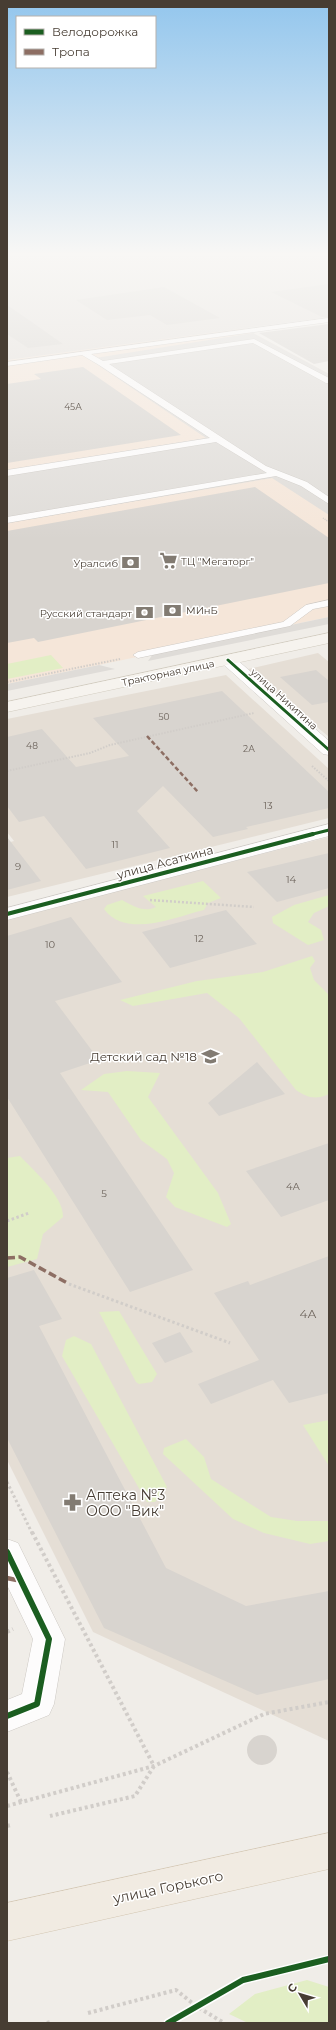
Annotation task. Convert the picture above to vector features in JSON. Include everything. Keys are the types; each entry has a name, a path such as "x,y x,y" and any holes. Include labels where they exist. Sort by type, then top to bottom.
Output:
{"main road":[{"name":"Тракторная улица","path":"7,707 329,638"},
{"name":"улица Горького","path":"7,1922 329,1851"}],"street":[{"name":"улица Никитина","path":"228,660 329,750"},
{"name":"улица Асаткина","path":"7,914 329,830"},
{"path":"7,1552 49,1639 37,1704 7,1716"}],"lane":[{"path":"7,364 100,351"},
{"path":"102,363 187,351"},
{"path":"273,351 329,380"},
{"path":"83,353 102,363 263,468 304,484 329,501"},
{"path":"7,473 217,439"},
{"path":"7,520 276,474"},
{"path":"138,655 286,624 310,607 329,603"}],"path":[{"path":"7,682 138,655"},
{"path":"7,771 90,753 110,745 254,713"},
{"path":"148,899 254,907"},
{"path":"7,1221 29,1213"},
{"path":"70,1284 230,1343"},
{"path":"7,1482 69,1606 154,1766"},
{"path":"7,1806 154,1766 264,1714 329,1702"},
{"path":"50,1816 135,1796 154,1766"},
{"path":"7,1772 20,1802"},
{"path":"88,2012 176,1990 196,2006 224,2023"}],"shaded area":[{"path":"7,351 76,351 7,360"},
{"path":"76,351 286,351 329,374 329,617 7,684 7,360"},
{"path":"141,351 286,351 329,374 329,515 272,478 7,523 7,470 206,438 89,359"},
{"path":"329,617 329,624 148,661 153,654"},
{"path":"318,653 329,662 329,737 248,669"},
{"path":"99,665 115,669 7,691 7,684"},
{"path":"226,675 329,769 329,818 7,897 7,843 14,841 7,832 7,719"},
{"path":"329,837 329,1741 93,1632 7,1460 7,919"}],"green space":[{"path":"51,655 63,668 7,679 7,664"},
{"path":"203,881 221,898 208,903 204,910 165,921 138,924 125,923 113,918 104,909 107,905 122,900 139,908 152,909 156,907 143,896"},
{"path":"329,895 329,906 314,913 308,922 321,930 324,940 308,945 273,923 272,917 294,905"},
{"path":"312,956 315,961 310,968 314,980 329,995 329,1094 320,1097 304,1095 296,1090 239,1018 207,993 133,1006 120,1000 197,981 263,972"},
{"path":"127,1071 160,1073 148,1097 218,1193 231,1224 227,1227 175,1207 166,1197 174,1173 167,1159 141,1140 108,1092 81,1090 104,1074"},
{"path":"20,1156 54,1193 62,1209 63,1217 43,1234 37,1259 7,1267 7,1158"},
{"path":"119,1311 157,1374 152,1382 139,1384 136,1382 99,1312"},
{"path":"74,1336 91,1344 167,1487 155,1502 147,1502 62,1356 66,1340"},
{"path":"329,1420 329,1466 303,1425"},
{"path":"186,1439 204,1457 211,1479 271,1517 297,1521 329,1521 329,1541 310,1544 264,1533 233,1519 163,1454 164,1448"},
{"path":"307,1980 329,1987 329,2023 248,2023 229,2014 255,1994"}],"building":[{"path":"290,351 329,351 329,361 314,364"},
{"path":"83,367 181,435 7,463 7,384 41,379 34,374"},
{"name":"ТЦ \"Мегаторг\"","path":"255,487 329,538 329,583 38,642 34,638 7,643 7,531"},
{"path":"316,670 329,681 329,702 312,705 280,677"},
{"path":"222,691 329,792 329,808 246,827 248,829 213,837 163,786 137,811 170,848 86,869 44,816 19,822 7,806 7,737 42,729 76,767 129,756 93,718"},
{"path":"7,837 41,881 7,890"},
{"path":"329,853 329,888 277,902 247,872"},
{"path":"226,910 257,944 170,968 142,932"},
{"path":"71,917 122,982 55,1001 99,1060 60,1073 193,1270 130,1292 7,1097 7,936"},
{"path":"257,1062 285,1094 219,1116 208,1103"},
{"path":"329,1143 329,1200 281,1217 246,1171"},
{"path":"329,1256 329,1393 289,1403 273,1380 211,1404 198,1384 259,1360 214,1293 248,1281 250,1285"},
{"path":"34,1270 62,1319 39,1326 166,1568 246,1606 329,1591 329,1679 257,1695 104,1628 7,1438 7,1278"},
{"path":"180,1332 193,1352 165,1363 152,1343"},
{"path":"262,1735 273,1739 277,1750 273,1761 262,1765 251,1761 247,1750 251,1739"}],"marked path":[{"path":"147,736 198,792"},
{"path":"7,1258 20,1257 69,1284"},
{"path":"7,1578 21,1581"}],"cycle path":[{"path":"228,660 329,750"},
{"path":"7,914 329,830"},
{"path":"7,1552 49,1639 37,1704 7,1716"},
{"path":"168,2023 243,1980 329,1959"}],"place":[{"name":"ТЦ \"Мегаторг\"","path":"168,561"},
{"name":"Уралсиб","path":"131,563"},
{"name":"МИнБ","path":"173,610"},
{"name":"Русский стандарт","path":"145,613"},
{"name":"Детский сад №18","path":"210,1056"},
{"name":"Аптека №3 ООО \"Вик\"","path":"73,1503"}]}
